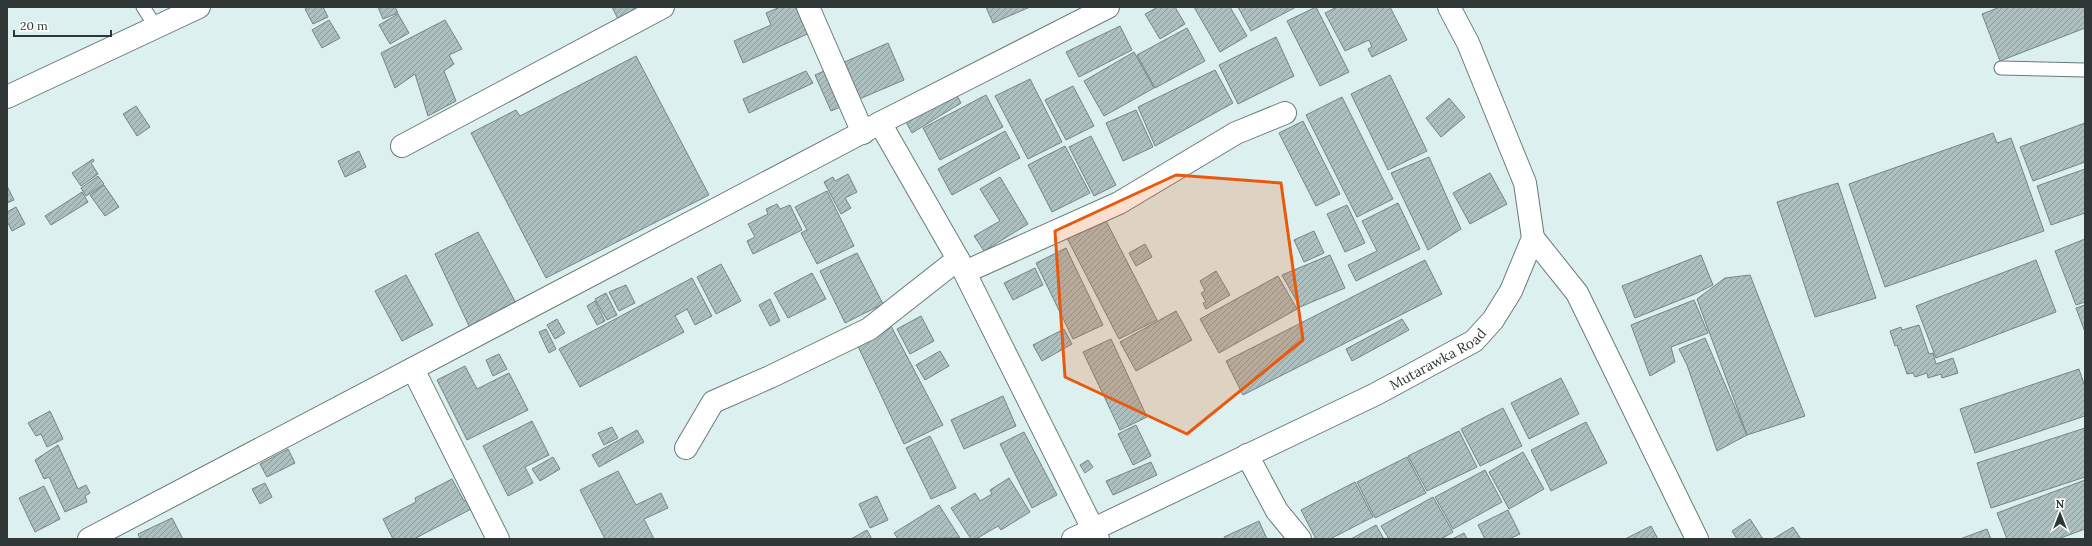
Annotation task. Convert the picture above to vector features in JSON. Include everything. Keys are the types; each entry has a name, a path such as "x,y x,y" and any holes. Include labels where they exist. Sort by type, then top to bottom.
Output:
{"street":[{"path":"7,97 199,7"},
{"path":"402,146 663,7"},
{"path":"808,7 872,128 962,265 1095,534"},
{"path":"89,539 872,128 1107,7"},
{"path":"1449,7 1468,43 1525,183 1533,238 1577,293 1697,539"},
{"path":"686,448 713,402 770,377 869,329 962,265 1119,203 1236,133 1285,113"},
{"name":"Mutarawka Road","path":"1073,539 1095,534 1246,455 1376,394 1474,341 1493,320 1511,291 1533,238"},
{"path":"413,369 497,538"},
{"path":"1246,455 1277,511 1300,539"}],"lane":[{"path":"143,7 156,27"},
{"path":"2001,68 2085,70"}],"highlighted area":[{"path":"1176,175 1281,183 1303,340 1187,434 1065,377 1055,231"}],"building":[{"path":"309,7 323,7 328,17 313,24 305,9"},
{"path":"378,7 395,7 398,13 383,19"},
{"path":"612,7 652,7 620,23"},
{"path":"780,7 803,7 814,31 743,63 734,41 771,25 766,13"},
{"path":"986,7 1030,7 993,23"},
{"path":"1158,7 1175,7 1185,24 1160,39 1145,14"},
{"path":"1194,7 1230,7 1247,36 1220,52"},
{"path":"1238,7 1296,7 1251,31"},
{"path":"1316,7 1349,72 1320,86 1287,21"},
{"path":"1337,7 1390,7 1407,40 1372,57 1368,49 1372,47 1369,40 1345,51 1325,13"},
{"path":"2000,7 2085,7 2085,28 2000,61 1982,14"},
{"path":"398,14 409,33 390,44 379,25"},
{"path":"329,20 340,38 322,48 312,30"},
{"path":"445,20 462,49 449,55 454,64 444,71 456,101 428,116 415,74 395,88 381,53"},
{"path":"1120,26 1132,50 1079,77 1066,52"},
{"path":"1187,28 1205,61 1155,88 1137,55"},
{"path":"1276,37 1294,76 1238,104 1219,65"},
{"path":"888,43 904,80 831,111 815,75"},
{"path":"1134,52 1154,88 1104,116 1084,81"},
{"path":"636,56 709,195 546,278 471,133 516,110 520,116"},
{"path":"1215,70 1233,103 1155,146 1138,107"},
{"path":"806,71 813,83 749,113 743,99"},
{"path":"1390,75 1427,151 1388,170 1351,94"},
{"path":"1030,79 1062,142 1028,159 995,96"},
{"path":"1073,86 1094,126 1066,140 1045,100"},
{"path":"955,92 961,103 912,133 906,122"},
{"path":"986,95 1003,127 940,160 923,128"},
{"path":"1342,97 1393,199 1357,217 1306,115"},
{"path":"1449,98 1465,117 1441,137 1426,118"},
{"path":"136,106 150,127 137,136 123,114"},
{"path":"1136,110 1153,147 1123,161 1106,123"},
{"path":"1303,121 1340,194 1316,206 1279,133"},
{"path":"2085,123 2085,162 2033,181 2020,147"},
{"path":"1005,131 1020,158 952,195 938,169"},
{"path":"1993,133 1997,143 2011,138 2044,231 1885,287 1849,184"},
{"path":"1091,136 1116,185 1094,196 1069,147"},
{"path":"1065,146 1090,193 1052,212 1028,165"},
{"path":"359,151 366,167 345,177 338,161"},
{"path":"1429,157 1461,229 1428,250 1391,173"},
{"path":"93,159 94,161 91,163 98,174 81,186 72,173"},
{"path":"2085,169 2085,213 2051,225 2037,186"},
{"path":"1490,173 1507,204 1470,224 1453,193"},
{"path":"848,174 857,192 845,198 851,208 841,214 824,182 833,177 835,181"},
{"path":"98,176 104,184 86,196 81,188"},
{"path":"1000,177 1028,224 984,251 974,236 1000,221 980,189"},
{"path":"1838,183 1876,298 1815,317 1777,202"},
{"path":"104,185 119,207 105,216 90,195"},
{"path":"7,186 14,200 7,203"},
{"path":"827,191 854,246 817,264 801,233 807,230 795,207"},
{"path":"82,192 88,202 51,225 45,216"},
{"path":"1398,203 1420,249 1356,281 1348,265 1377,251 1362,221"},
{"path":"777,204 780,209 790,205 802,230 753,254 747,241 755,237 748,224 768,214 766,209"},
{"path":"1347,205 1365,243 1345,252 1327,214"},
{"path":"16,207 25,224 12,231 7,221 7,212"},
{"path":"1104,217 1157,320 1119,339 1066,236"},
{"path":"1314,231 1324,253 1304,262 1294,240"},
{"path":"478,232 516,303 470,328 435,254"},
{"path":"2085,239 2085,302 2076,305 2055,251"},
{"path":"1145,244 1152,257 1136,266 1129,253"},
{"path":"1066,248 1103,325 1073,339 1036,263"},
{"path":"857,253 883,304 845,323 820,271"},
{"path":"1330,255 1345,288 1300,307 1282,275"},
{"path":"1701,255 1713,285 1695,294 1635,318 1622,286"},
{"path":"1425,260 1442,294 1243,395 1226,361"},
{"path":"2036,260 2056,312 1936,358 1916,306"},
{"path":"721,264 741,301 716,314 697,277"},
{"path":"1035,268 1043,285 1013,300 1004,283"},
{"path":"1216,271 1230,295 1206,309 1203,303 1206,302 1201,293 1205,291 1200,281"},
{"path":"812,273 826,299 788,318 774,293"},
{"path":"406,275 433,325 402,341 375,291"},
{"path":"1750,275 1805,416 1747,435 1697,299 1725,278"},
{"path":"1278,276 1297,309 1219,353 1200,319"},
{"path":"692,278 712,316 695,325 687,309 675,316 684,332 580,387 559,349"},
{"path":"626,285 635,303 619,311 609,292"},
{"path":"606,293 617,315 607,320 595,299"},
{"path":"770,299 780,321 770,326 759,305"},
{"path":"1694,300 1708,333 1671,347 1675,362 1650,376 1631,325"},
{"path":"595,301 605,321 597,325 587,306"},
{"path":"2085,305 2085,332 2076,308"},
{"path":"1176,311 1192,340 1136,371 1120,342"},
{"path":"921,316 934,341 910,354 897,329"},
{"path":"557,319 565,333 555,339 547,325"},
{"path":"1402,319 1409,330 1352,361 1346,349"},
{"path":"1919,325 1929,354 1933,353 1936,364 1953,358 1958,373 1942,378 1941,374 1928,378 1927,373 1915,377 1913,373 1907,374 1897,345 1895,346 1890,331 1901,327 1902,330"},
{"path":"891,326 943,425 904,444 856,342"},
{"path":"546,329 556,349 549,353 539,332"},
{"path":"1064,329 1072,344 1042,361 1033,345"},
{"path":"1705,338 1747,435 1717,451 1687,365 1679,349"},
{"path":"1111,339 1147,417 1120,430 1083,352"},
{"path":"940,351 949,366 925,380 916,365"},
{"path":"499,354 507,369 493,376 486,360"},
{"path":"465,366 477,389 509,373 528,410 467,440 437,380"},
{"path":"2079,369 2085,387 2085,416 1975,453 1960,409"},
{"path":"1561,378 1579,414 1529,439 1511,403"},
{"path":"1003,396 1016,426 964,449 951,420"},
{"path":"1503,408 1522,446 1480,466 1461,429"},
{"path":"50,411 63,439 47,447 41,434 36,436 28,423"},
{"path":"532,421 549,455 525,467 533,483 508,496 483,446"},
{"path":"1586,422 1607,463 1551,491 1531,450"},
{"path":"1136,425 1151,456 1133,465 1118,434"},
{"path":"612,427 618,438 604,445 598,433"},
{"path":"2085,428 2085,477 1991,508 1977,463"},
{"path":"637,430 644,442 599,467 592,455"},
{"path":"1459,431 1477,467 1427,491 1408,456"},
{"path":"1024,432 1057,495 1032,508 1000,444"},
{"path":"930,436 956,488 931,499 906,448"},
{"path":"58,445 78,489 86,485 90,493 85,496 87,502 65,512 49,477 44,479 35,460"},
{"path":"288,449 295,463 267,477 260,464"},
{"path":"1523,452 1544,489 1509,509 1489,472"},
{"path":"553,457 560,469 540,481 532,469"},
{"path":"1407,457 1426,493 1375,518 1357,482"},
{"path":"1088,460 1093,467 1085,473 1080,465"},
{"path":"1151,462 1157,475 1113,495 1106,481"},
{"path":"1485,470 1502,502 1453,529 1435,497"},
{"path":"618,471 636,505 661,493 668,508 644,519 654,539 605,539 580,490"},
{"path":"1009,478 1030,512 1001,530 998,526 976,539 971,539 951,508 975,493 980,501 992,494 990,490"},
{"path":"452,479 464,501 469,498 473,508 414,539 393,539 383,519 416,502 415,498"},
{"path":"2085,480 2085,529 2058,539 2007,539 1997,513"},
{"path":"1355,482 1373,517 1330,539 1316,539 1301,510"},
{"path":"265,483 272,497 260,504 252,489"},
{"path":"44,486 60,519 35,532 19,498"},
{"path":"877,496 888,520 870,528 859,504"},
{"path":"1433,497 1453,532 1441,539 1389,539 1381,526"},
{"path":"939,505 960,538 898,539 894,533"},
{"path":"1508,510 1520,534 1509,539 1485,539 1478,525"},
{"path":"172,518 183,539 140,539 138,534"},
{"path":"1750,519 1763,539 1737,539 1732,531"},
{"path":"1259,521 1267,539 1225,539 1224,537"},
{"path":"1376,525 1384,539 1351,539"},
{"path":"1651,526 1658,539 1625,539"},
{"path":"1793,527 1801,539 1773,539"},
{"path":"1987,529 1991,539 1960,539"},
{"path":"867,530 872,539 851,539"},
{"path":"1464,533 1467,539 1452,539"}]}
